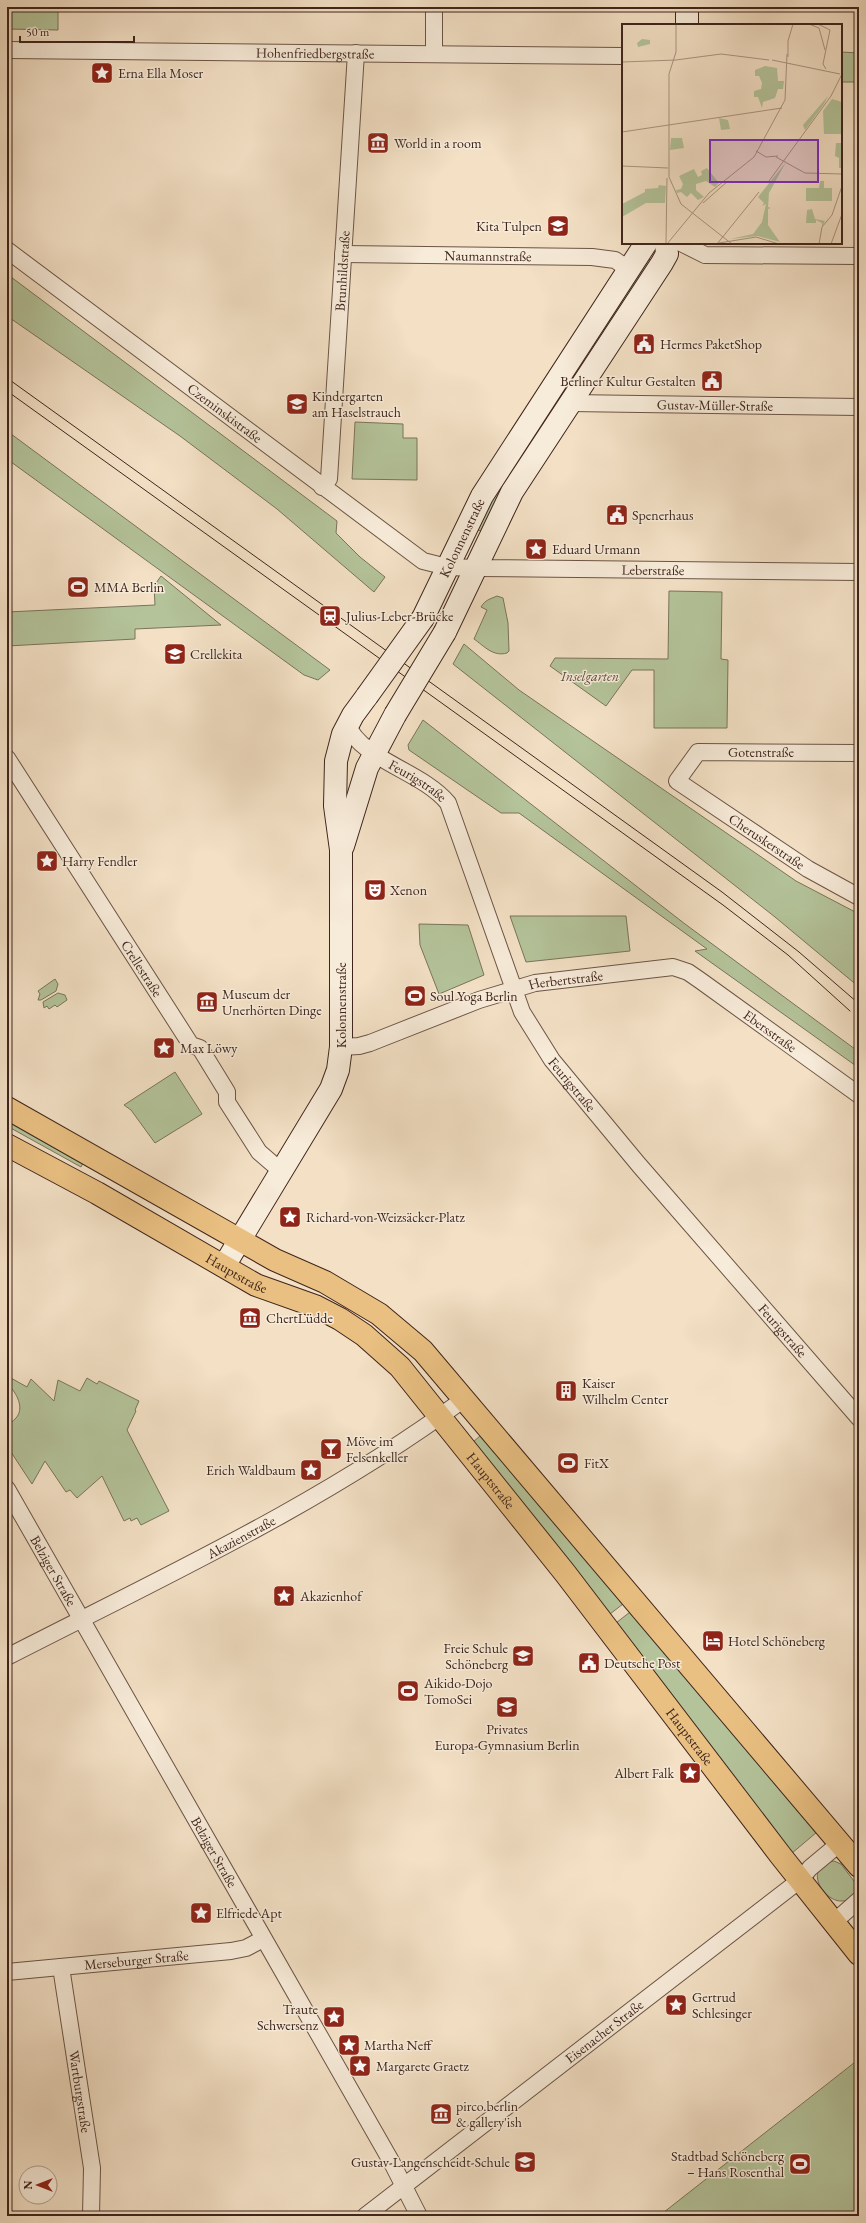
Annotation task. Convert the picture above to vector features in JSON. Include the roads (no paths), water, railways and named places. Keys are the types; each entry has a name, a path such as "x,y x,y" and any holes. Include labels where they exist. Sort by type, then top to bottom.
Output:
{"main road":[{"path":"687,7 687,24"},
{"name":"Kolonnenstraße","path":"281,1172 335,1079 340,1060 341,850 336,812 335,773 336,755 347,724 423,618 473,512 488,486 630,270 645,244"},
{"name":"Kolonnenstraße","path":"341,850 362,782 375,753 395,715 445,632 477,568 512,492 662,263 667,254 666,244"},
{"name":"Hauptstraße","path":"7,1108 275,1260 325,1282 379,1314 423,1351 859,1866"},
{"name":"Hauptstraße","path":"7,1145 97,1192 256,1285 315,1306 364,1335 400,1367 600,1616 800,1880 859,1954"},
{"path":"224,1266 281,1172"}],"street":[{"path":"434,7 434,54"},
{"name":"Hohenfriedbergstraße","path":"7,50 622,56"},
{"name":"Brunhildstraße","path":"322,487 329,479 356,53"},
{"path":"683,244 705,255 859,256"},
{"name":"Czeminskistraße","path":"7,250 419,559 446,567"},
{"name":"Naumannstraße","path":"343,254 592,257 615,260 630,270"},
{"name":"Gustav-Müller-Straße","path":"570,403 859,407"},
{"name":"Leberstraße","path":"446,567 859,572"},
{"name":"Feurigstraße","path":"347,724 356,741 436,790 448,802 513,990 525,1018 562,1072 639,1165 859,1418"},
{"name":"Gotenstraße","path":"677,782 698,752 859,753"},
{"name":"Crellestraße","path":"7,758 191,1045 200,1048 227,1092 227,1102 259,1152 281,1172"},
{"name":"Cheruskerstraße","path":"677,782 808,869 859,897"},
{"name":"Herbertstraße","path":"341,1047 359,1046 370,1043 541,981 673,968 680,969"},
{"name":"Ebersstraße","path":"680,969 701,981 859,1095"},
{"name":"Akazienstraße","path":"7,1657 253,1532 372,1461 464,1399"},
{"name":"Belziger Straße","path":"7,1489 404,2186 419,2216"},
{"name":"Eisenacher Straße","path":"365,2216 800,1880 810,1868 840,1843"},
{"path":"834,1922 859,1900"},
{"name":"Merseburger Straße","path":"7,1972 231,1951 246,1948 263,1939"},
{"name":"Wartburgstraße","path":"61,1967 92,2168 91,2216"}],"tram line":[{"path":"7,378 722,892 799,952 858,1003"},
{"path":"7,391 723,905 788,955 850,1011"}],"place":[{"name":"Erna Ella Moser","path":"102,73"},
{"name":"World in a room","path":"378,143"},
{"name":"Kita Tulpen","path":"558,226"},
{"name":"Hermes PaketShop","path":"644,344"},
{"name":"Berliner Kultur Gestalten","path":"712,381"},
{"name":"Kindergarten am Haselstrauch","path":"297,404"},
{"name":"Spenerhaus","path":"617,515"},
{"name":"Eduard Urmann","path":"536,549"},
{"name":"MMA Berlin","path":"78,587"},
{"name":"Julius-Leber-Brücke","path":"330,616"},
{"name":"Crellekita","path":"175,654"},
{"name":"Harry Fendler","path":"47,861"},
{"name":"Xenon","path":"375,890"},
{"name":"Soul Yoga Berlin","path":"415,996"},
{"name":"Museum der Unerhörten Dinge","path":"207,1002"},
{"name":"Max Löwy","path":"164,1048"},
{"name":"Richard-von-Weizsäcker-Platz","path":"290,1217"},
{"name":"ChertLüdde","path":"250,1318"},
{"name":"Kaiser Wilhelm Center","path":"566,1391"},
{"name":"Möve im Felsenkeller","path":"331,1449"},
{"name":"FitX","path":"568,1463"},
{"name":"Erich Waldbaum","path":"311,1470"},
{"name":"Akazienhof","path":"284,1596"},
{"name":"Hotel Schöneberg","path":"713,1641"},
{"name":"Freie Schule Schöneberg","path":"523,1656"},
{"name":"Deutsche Post","path":"589,1663"},
{"name":"Aikido-Dojo TomoSei","path":"408,1691"},
{"name":"Privates Europa-Gymnasium Berlin","path":"507,1707"},
{"name":"Albert Falk","path":"690,1773"},
{"name":"Elfriede Apt","path":"201,1913"},
{"name":"Gertrud Schlesinger","path":"676,2005"},
{"name":"Traute Schwersenz","path":"334,2017"},
{"name":"Martha Neff","path":"349,2045"},
{"name":"Margarete Graetz","path":"360,2066"},
{"name":"pirco.berlin & gallery'ish","path":"441,2114"},
{"name":"Gustav-Langenscheidt-Schule","path":"525,2162"},
{"name":"Stadtbad Schöneberg – Hans Rosenthal","path":"800,2164"}],"park label":[{"name":"Inselgarten","path":"590,676"}]}
